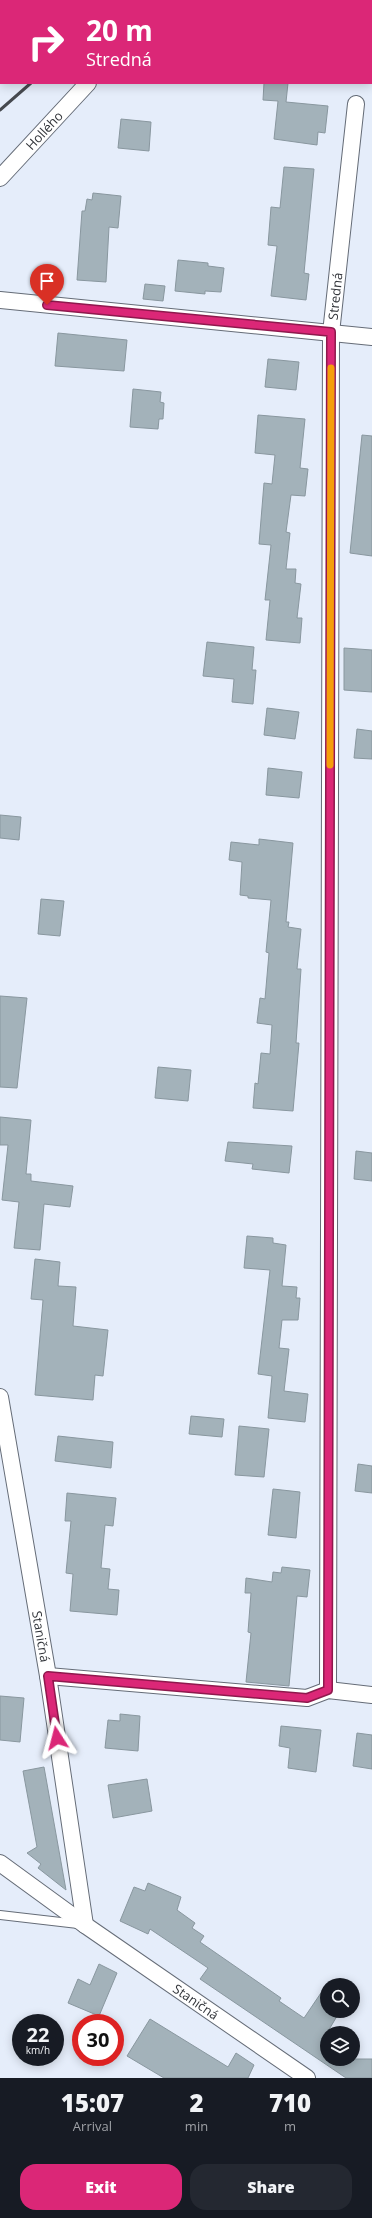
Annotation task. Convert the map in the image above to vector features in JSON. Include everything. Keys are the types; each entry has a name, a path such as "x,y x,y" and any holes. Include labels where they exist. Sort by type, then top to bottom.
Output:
{"street":[{"name":"Hollého","path":"0,178 87,84"},
{"name":"Stredná","path":"328,1690 331,332 356,104"},
{"path":"0,300 372,336"},
{"name":"Staničná","path":"0,1397 48,1676 85,1925"},
{"path":"48,1676 307,1698 328,1690 372,1695"},
{"name":"Staničná","path":"0,1864 85,1925 308,2078"}],"lane":[{"path":"0,1915 85,1925"}],"building":[{"path":"264,84 288,84 286,102 328,106 325,133 318,132 317,145 274,139 278,101 263,100"},
{"path":"121,119 151,122 149,151 118,148"},
{"path":"284,167 314,169 304,273 309,274 306,300 271,296 277,246 268,245 271,207 280,208"},
{"path":"93,193 121,196 118,228 109,227 106,282 77,280 82,211 85,211 87,199 92,200"},
{"path":"178,260 208,263 208,266 224,268 221,292 205,291 205,294 175,291"},
{"path":"145,284 165,286 163,301 143,299"},
{"path":"58,333 127,340 124,371 55,366"},
{"path":"268,359 299,362 296,390 265,387"},
{"path":"133,389 161,392 160,402 164,403 163,419 159,419 158,429 130,427"},
{"path":"258,415 305,419 300,468 308,469 305,496 291,495 286,532 290,533 286,569 296,569 295,583 301,584 297,618 302,618 300,643 266,640 270,600 265,600 271,545 259,544 264,483 272,484 275,455 255,453"},
{"path":"362,435 372,436 372,556 350,553"},
{"path":"207,642 254,647 252,670 256,670 253,704 232,702 234,679 203,676"},
{"path":"344,648 372,650 372,692 344,690"},
{"path":"267,708 299,712 295,739 264,735"},
{"path":"357,729 372,731 372,759 354,758"},
{"path":"268,768 302,772 299,798 266,795"},
{"path":"0,815 21,817 19,840 0,838"},
{"path":"259,839 293,843 286,922 289,922 288,927 301,929 297,969 301,969 296,1043 299,1043 293,1111 253,1108 255,1083 258,1084 261,1053 270,1054 272,1025 257,1023 260,998 265,999 269,953 266,952 271,900 248,898 248,896 240,895 242,862 229,860 231,842 259,845"},
{"path":"41,899 64,901 60,936 38,934"},
{"path":"0,996 27,998 17,1088 0,1087"},
{"path":"158,1067 191,1070 188,1101 155,1098"},
{"path":"0,1117 31,1120 26,1174 31,1174 31,1181 73,1186 70,1207 44,1204 40,1250 14,1248 19,1202 2,1200 8,1145 0,1145"},
{"path":"228,1142 292,1146 289,1173 252,1169 253,1164 225,1161"},
{"path":"356,1151 372,1153 372,1181 354,1179"},
{"path":"247,1236 273,1238 273,1243 286,1245 282,1286 297,1287 296,1298 300,1298 298,1320 282,1320 279,1348 289,1349 284,1391 308,1394 305,1422 268,1418 272,1376 258,1374 270,1270 244,1268"},
{"path":"35,1259 60,1262 58,1286 76,1287 73,1326 108,1330 103,1376 95,1375 93,1400 35,1395 43,1300 31,1299"},
{"path":"191,1416 224,1419 222,1437 189,1434"},
{"path":"239,1426 269,1429 264,1477 235,1475"},
{"path":"58,1436 113,1442 111,1468 55,1461"},
{"path":"358,1464 372,1466 372,1493 355,1491"},
{"path":"273,1489 300,1492 296,1538 268,1535"},
{"path":"67,1493 116,1498 113,1526 105,1525 101,1568 110,1569 108,1589 119,1590 117,1615 70,1611 73,1574 66,1573 71,1521 65,1521"},
{"path":"282,1567 310,1570 307,1597 297,1596 289,1686 246,1682 251,1633 248,1632 251,1593 245,1593 246,1578 272,1582 273,1572 281,1573"},
{"path":"0,1696 24,1698 20,1742 0,1740"},
{"path":"120,1714 140,1716 138,1751 105,1748 108,1720 120,1721"},
{"path":"281,1726 321,1730 316,1772 288,1768 290,1748 279,1746"},
{"path":"357,1733 372,1735 372,1769 353,1766"},
{"path":"44,1767 66,1890 38,1868 41,1864 27,1853 37,1847 23,1771"},
{"path":"147,1779 152,1811 113,1818 108,1785"},
{"path":"148,1883 181,1897 177,1910 195,1923 192,1928 204,1936 200,1942 281,1998 279,2001 304,2018 320,1994 320,2018 336,2018 331,2026 320,2026 320,2060 200,1979 208,1968 150,1929 148,1934 120,1921 134,1887 145,1891"},
{"path":"99,1964 117,1973 100,2014 94,2014 68,2003 78,1979 90,1985"},
{"path":"150,2019 228,2067 236,2053 254,2065 248,2078 164,2078 127,2056"},
{"path":"360,2059 372,2059 372,2078 346,2078 328,2066 360,2066"}],"railway":[{"path":"0,110 30,84"}],"slow traffic":[{"path":"330,765 331,368"}],"route":[{"path":"47,305 331,332 328,1690 307,1698 48,1676 57,1738"}]}
